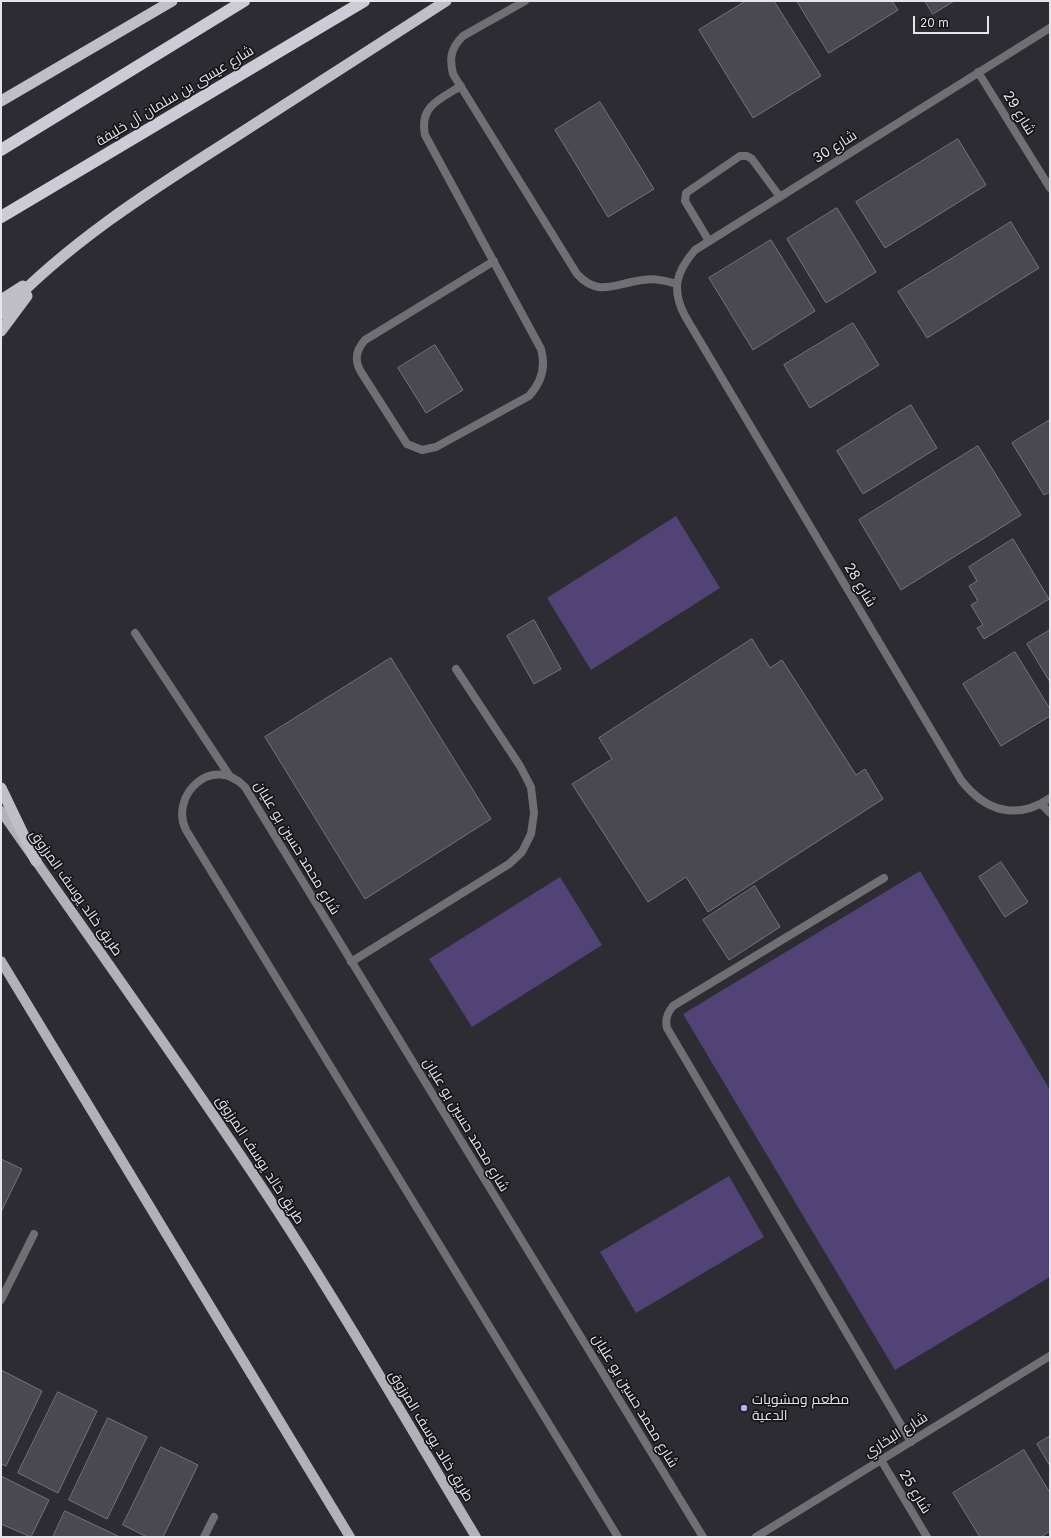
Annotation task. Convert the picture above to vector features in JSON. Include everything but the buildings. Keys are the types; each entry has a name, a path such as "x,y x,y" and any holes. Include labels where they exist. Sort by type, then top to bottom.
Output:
{"highway":[{"path":"1,101 172,1"},
{"path":"1,150 244,1"},
{"name":"شارع عيسى بن سلمان آل خليفة","path":"1,217 364,1"},
{"path":"1,300 45,271 122,212 180,172 446,1"},
{"path":"1,314 45,271"},
{"path":"1,331 45,271"},
{"path":"1,788 36,862"}],"main road":[{"name":"طريق خالد يوسف المرزوق","path":"1,811 170,1051 271,1200 334,1300 476,1537"},
{"path":"1,961 350,1537"}],"street":[{"path":"525,1 463,36 457,42 452,53 451,66 453,74 573,267 584,282 599,288 608,288 644,280 666,280 677,284"},
{"name":"شارع 30","path":"685,316 679,304 677,284 679,274 688,257 695,250 1050,28"},
{"name":"شارع 29","path":"978,72 1050,188"},
{"path":"461,86 434,103 425,116 425,135 494,261 541,349 544,359 541,379 529,396 429,450 414,448 402,438 361,372 357,365 357,351 365,340 494,261"},
{"path":"709,241 685,202 686,193 740,156 747,156 752,159 780,197"},
{"name":"شارع 28","path":"685,316 961,780 971,793 988,805 1001,809 1014,811 1028,809 1041,804 1050,798"},
{"path":"136,633 229,775"},
{"path":"351,962 509,864 522,852 531,834 534,813 531,787 520,766 456,669"},
{"path":"229,775 216,773 206,776 190,791 182,810 182,818 186,830 618,1537"},
{"name":"شارع محمد حسين بو عليان","path":"229,775 238,779 246,787 351,962 703,1537"},
{"path":"1041,804 1050,813"},
{"path":"884,878 673,1006 669,1010 666,1022 667,1028 911,1442"},
{"path":"1,1300 34,1234"},
{"name":"شارع البخاري","path":"756,1537 1050,1356"},
{"name":"شارع 25","path":"881,1460 927,1537"},
{"path":"204,1537 214,1517"}],"shaded area":[{"path":"676,516 720,588 591,670 547,598"},
{"path":"920,871 1050,1090 1050,1277 895,1370 683,1014"},
{"path":"560,877 602,945 472,1027 429,959"},
{"path":"729,1176 764,1237 636,1313 600,1252"}],"place":[{"name":"مطعم ومشويات الدعية","path":"744,1408"}]}
